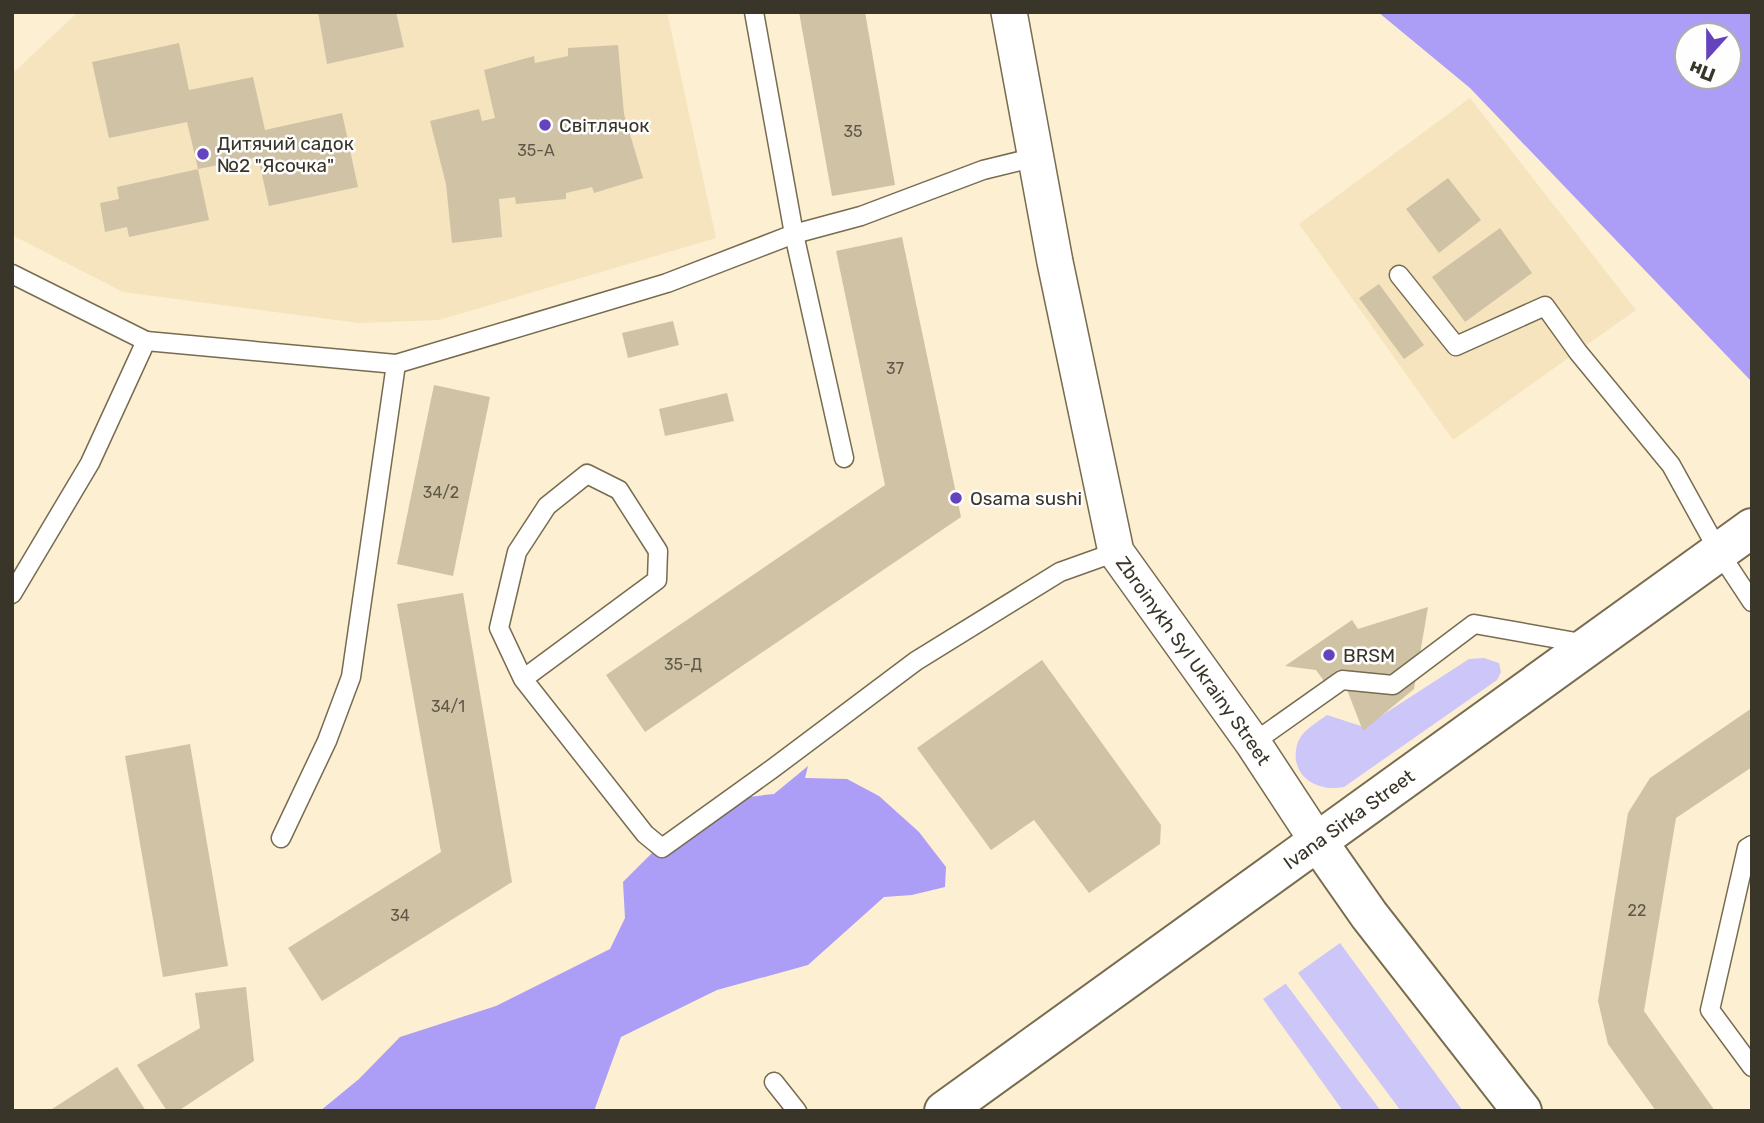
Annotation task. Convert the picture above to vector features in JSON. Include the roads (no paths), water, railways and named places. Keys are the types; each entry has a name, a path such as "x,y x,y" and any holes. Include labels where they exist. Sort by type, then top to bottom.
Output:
{"street":[{"name":"Zbroinykh Syl Ukrainy Street","path":"1009,12 1088,424 1116,552 1253,743 1368,915 1522,1111"},
{"name":"Ivana Sirka Street","path":"944,1111 1752,528"}],"lane":[{"path":"754,12 794,234 844,457"},
{"path":"12,274 146,341 396,364 667,284 794,234 861,216 983,170 1036,157"},
{"path":"1399,275 1456,346 1545,306 1578,352 1671,465 1719,552 1752,602"},
{"path":"12,594 90,463 146,341"},
{"path":"281,838 327,741 351,677 396,364"},
{"path":"523,679 657,580 658,551 619,491 587,474 547,506 517,552 499,628 523,679 645,834 662,848 916,661 1060,572 1116,552"},
{"path":"1253,743 1342,680 1393,685 1474,624 1590,645"},
{"path":"1752,845 1747,848 1710,1010 1752,1067"},
{"path":"774,1082 797,1111"}],"place":[{"name":"Світлячок","path":"545,125"},
{"name":"Дитячий садок №2 \"Ясочка\"","path":"203,154"},
{"name":"Osama sushi","path":"956,498"},
{"name":"BRSM","path":"1329,655"}]}
